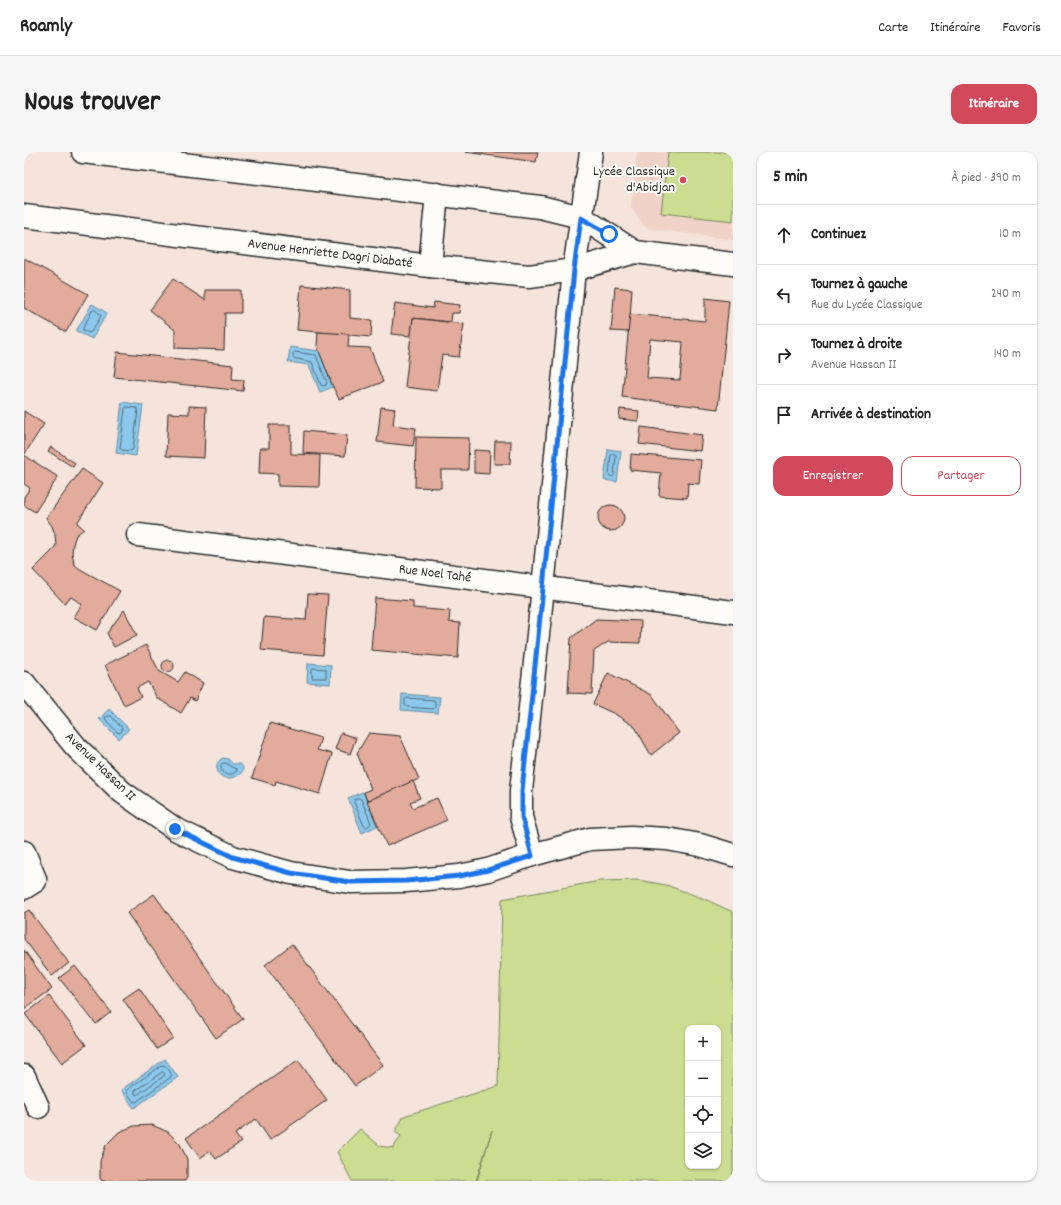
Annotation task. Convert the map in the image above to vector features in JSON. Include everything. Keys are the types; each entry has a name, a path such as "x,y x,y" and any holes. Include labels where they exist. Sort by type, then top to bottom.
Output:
{"street":[{"name":"Avenue Henriette Dagri Diabaté","path":"83,152 540,207 581,218 635,252"},
{"path":"532,856 522,817 522,791 574,270 591,152"},
{"path":"430,266 437,194"},
{"name":"Avenue Henriette Dagri Diabaté","path":"24,216 430,266 530,276 574,270 635,252 733,264"},
{"name":"Rue Noel Tahé","path":"138,535 733,612"},
{"name":"Avenue Hassan II","path":"24,683 76,747 122,792 175,829 233,857 291,873 350,882 406,881 459,876 488,870 590,839 631,836 667,839 700,845 730,855"},
{"path":"24,852 35,879 35,881 24,888"},
{"path":"24,1076 38,1107"}],"shaded area":[{"name":"Lycée Classique d'Abidjan","path":"637,152 733,152 733,240 646,228 631,208"}],"green space":[{"path":"668,152 733,152 733,221 661,213"},
{"path":"638,880 666,885 702,898 733,912 733,1181 477,1181 492,1130 476,1181 352,1181 337,1152 360,1129 380,1146 393,1148 401,1136 395,1132 404,1116 498,1086 502,899 600,881"}],"water":[{"path":"92,304 107,313 92,339 76,331"},
{"path":"290,347 319,351 333,387 320,392 309,365 288,362"},
{"path":"122,402 143,405 136,456 116,453"},
{"path":"608,449 621,451 617,482 604,480"},
{"path":"308,663 331,665 330,684 307,682"},
{"path":"402,694 440,697 438,713 401,710"},
{"path":"109,709 129,729 119,739 99,719"},
{"path":"223,758 228,759 233,764 241,765 243,769 238,776 228,778 219,774 217,765"},
{"path":"363,792 377,826 362,833 348,798"},
{"path":"165,1059 178,1077 134,1108 121,1090"}],"building":[{"path":"465,152 538,152 536,162"},
{"path":"24,258 88,294 66,332 24,308"},
{"path":"173,279 205,300 205,290 241,290 241,313 225,313 224,350 175,348 175,330 150,310"},
{"path":"301,285 350,290 350,318 372,320 371,337 297,330"},
{"path":"615,287 632,289 629,332 611,331"},
{"path":"705,298 729,301 718,409 622,397 630,314 705,321","holes":["650,339 683,342 680,380 647,378"]},
{"path":"434,302 460,305 459,313 452,313 451,322 413,318 411,336 391,334 395,303 433,308"},
{"path":"413,318 464,324 459,357 442,355 437,391 405,387"},
{"path":"318,332 349,334 348,347 370,348 383,382 339,399 317,346"},
{"path":"117,352 233,365 232,379 244,380 243,391 114,377"},
{"path":"189,406 206,407 204,458 166,456 168,413 189,414"},
{"path":"381,407 395,409 393,425 416,428 413,446 377,442"},
{"path":"620,409 639,411 638,421 619,419"},
{"path":"24,411 44,424 24,455"},
{"path":"269,425 291,425 291,454 320,455 319,487 278,486 278,474 259,473 260,448 269,448"},
{"path":"641,427 702,435 700,451 639,444"},
{"path":"304,431 347,435 345,456 303,453"},
{"path":"416,437 469,438 468,470 441,470 441,488 415,487"},
{"path":"495,441 511,441 510,464 494,464"},
{"path":"51,447 75,463 73,467 48,451"},
{"path":"474,450 490,451 489,474 474,473"},
{"path":"631,454 701,460 699,484 688,483 687,498 659,496 661,473 630,470"},
{"path":"24,455 58,477 35,512 24,505 24,497 30,488 24,484"},
{"path":"82,469 103,483 77,523 84,529 76,535 73,544 72,552 74,564 80,569 120,591 97,630 74,617 82,604 71,597 64,603 33,570 56,545 52,526 46,518"},
{"path":"611,505 620,509 624,518 620,527 611,531 602,527 598,518 602,509"},
{"path":"308,594 328,595 323,655 261,650 264,617 306,620"},
{"path":"375,598 413,601 413,608 450,611 449,622 460,623 458,658 371,650"},
{"path":"124,610 137,635 114,647 107,633"},
{"path":"596,619 641,621 640,643 608,642 594,651 592,694 568,693 571,638"},
{"path":"146,645 159,671 178,682 185,672 203,683 195,701 190,698 181,713 157,698 148,682 137,688 141,697 124,705 105,665"},
{"path":"168,660 172,662 174,666 172,670 168,672 164,670 162,666 164,662"},
{"path":"608,673 652,695 679,733 651,755 635,727 615,714 593,704"},
{"path":"270,723 321,738 317,750 332,754 320,794 276,781 275,785 252,778"},
{"path":"341,733 356,738 350,754 335,749"},
{"path":"369,733 400,736 419,779 367,801 364,792 371,789 357,753"},
{"path":"413,781 420,798 410,802 413,808 437,798 447,820 387,846 367,801"},
{"path":"154,894 243,1019 216,1038 127,913"},
{"path":"29,910 69,963 52,976 24,939 24,913"},
{"path":"292,944 383,1065 355,1086 265,965"},
{"path":"24,950 52,989 24,1009"},
{"path":"75,966 111,1012 96,1024 59,978"},
{"path":"139,988 173,1038 157,1049 123,999"},
{"path":"49,996 86,1045 62,1063 25,1014"},
{"path":"298,1060 327,1100 270,1140 256,1119 235,1134 241,1142 216,1159 210,1151 200,1158 186,1138"},
{"path":"152,1125 168,1132 180,1144 187,1159 187,1177 185,1181 102,1181 100,1178 100,1161 106,1145 119,1132 134,1126"}],"place":[{"name":"Lycée Classique d'Abidjan","path":"683,180"}],"route":[{"path":"175,829 233,857 291,873 350,882 406,881 459,876 488,870 532,856 522,817 522,791 574,270 581,218 609,234"}]}
